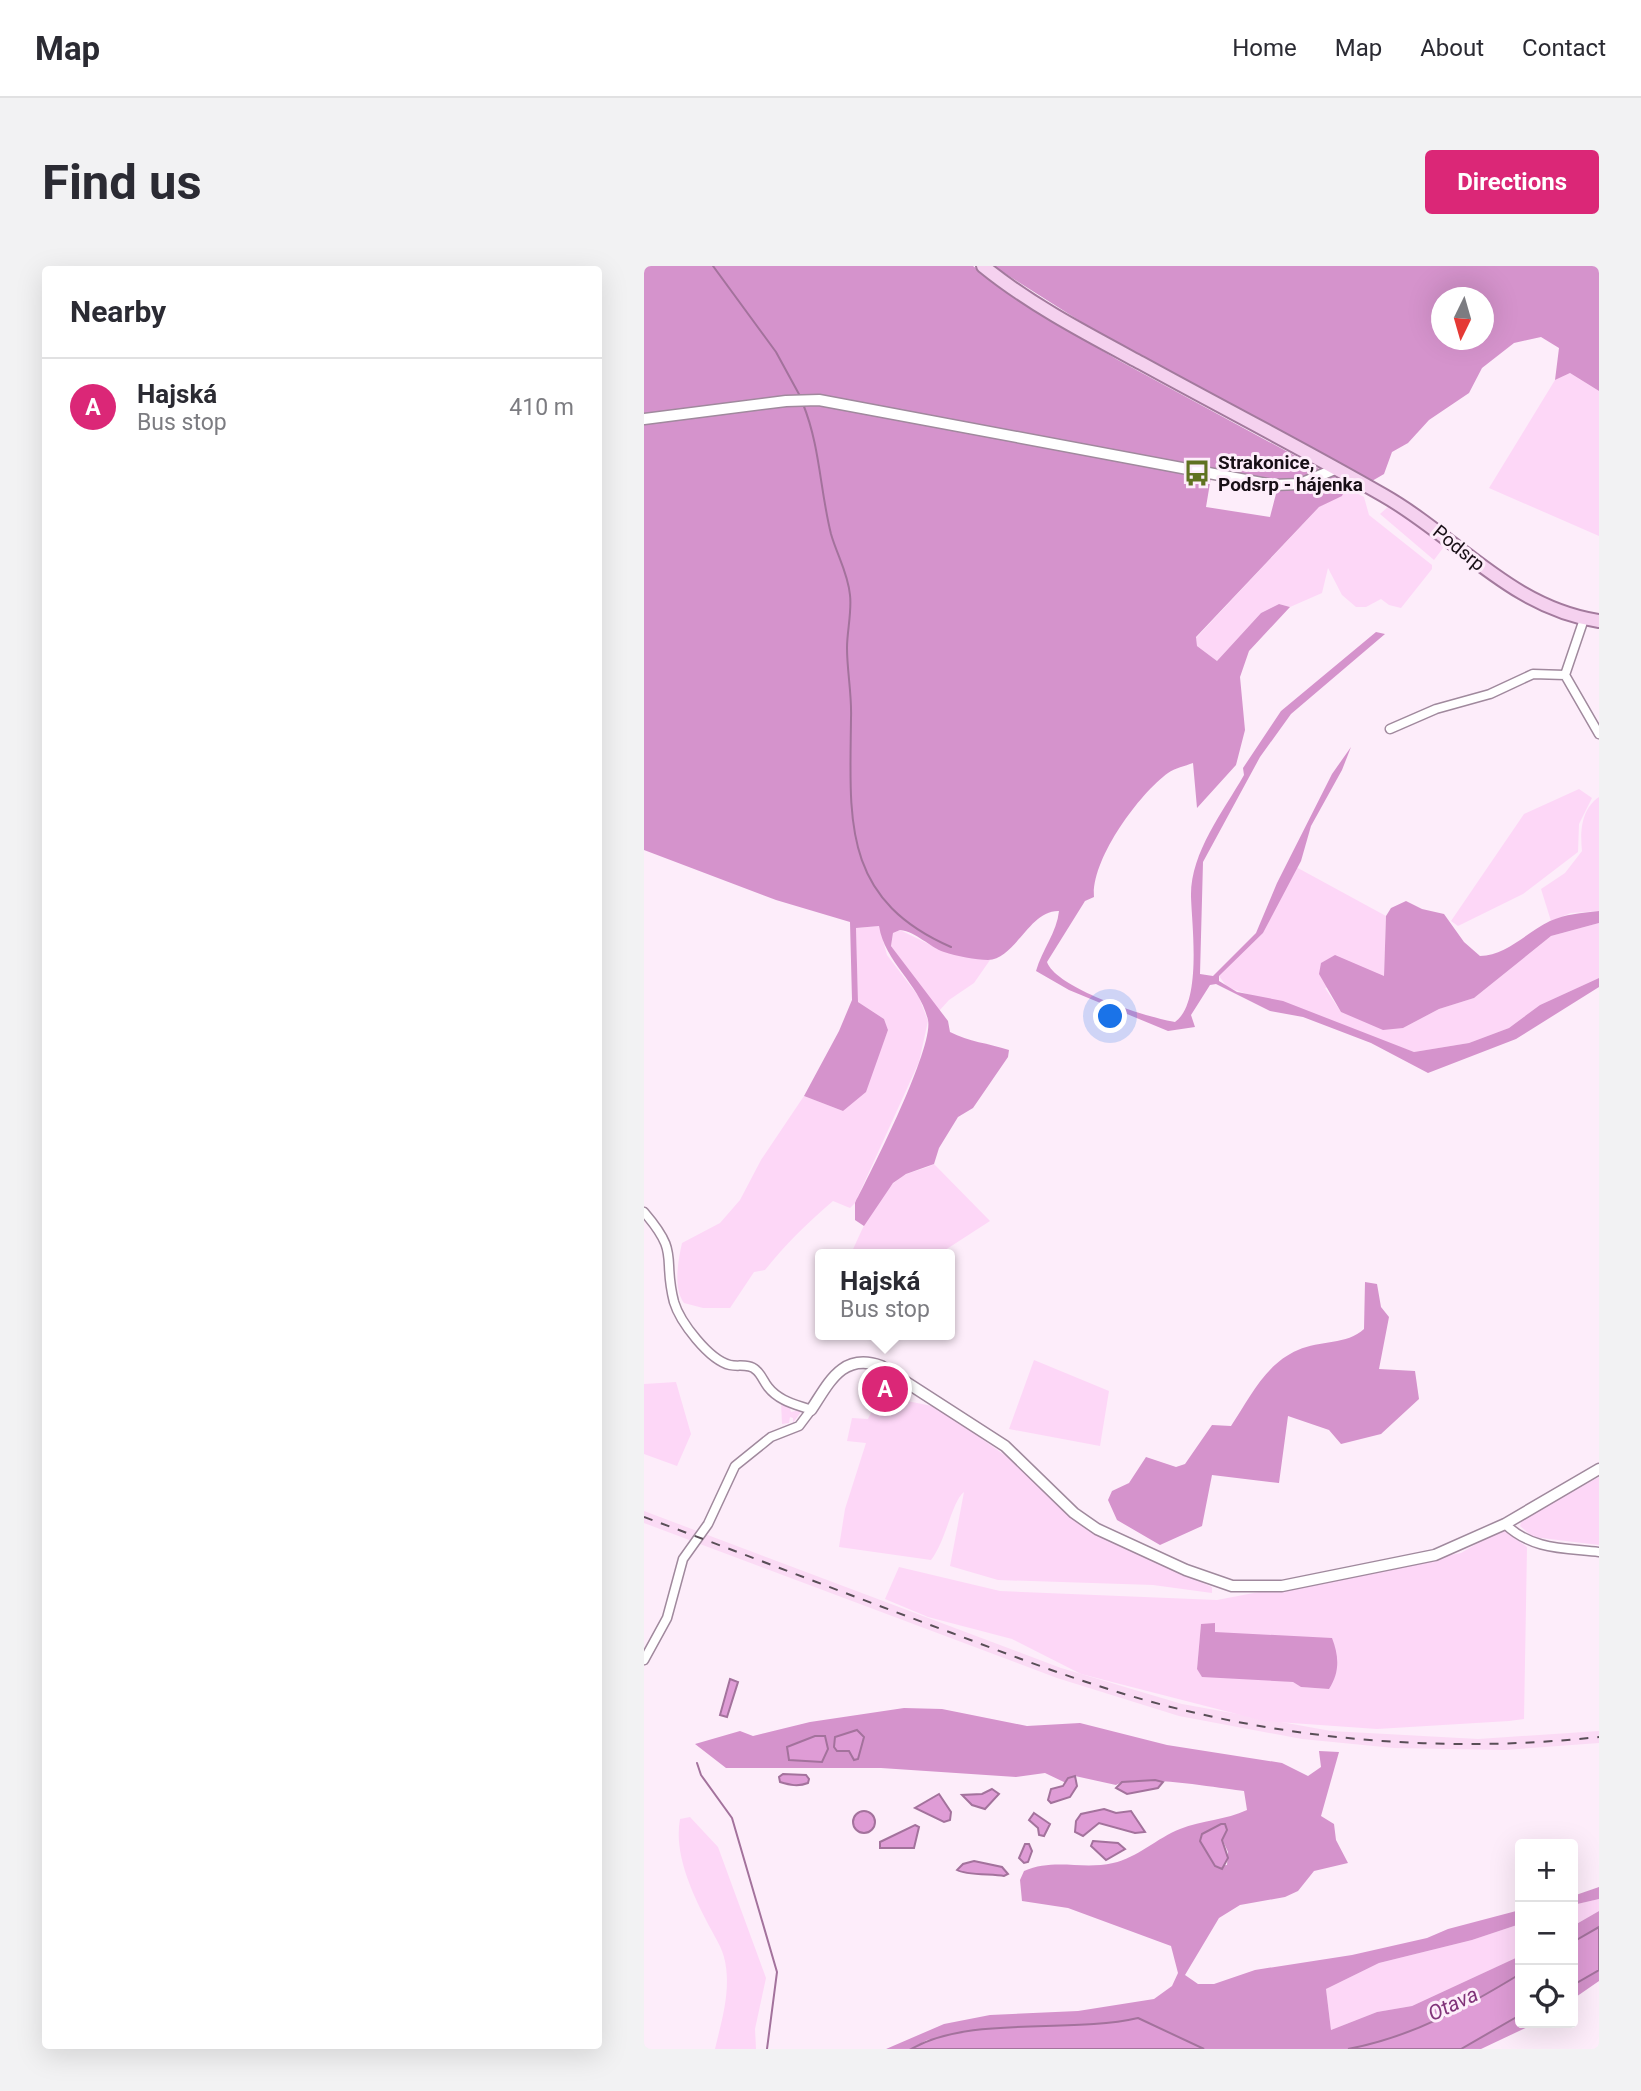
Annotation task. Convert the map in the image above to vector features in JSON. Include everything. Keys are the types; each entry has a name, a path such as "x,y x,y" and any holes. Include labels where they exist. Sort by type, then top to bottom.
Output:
{"main road":[{"name":"Podsrp","path":"983,266 1056,316 1428,523 1523,596 1547,608 1599,621"}],"street":[{"path":"644,419 786,401 820,400 1273,485 1300,484 1335,469"},
{"path":"1584,619 1565,675 1599,734"},
{"path":"1390,729 1436,709 1490,694 1533,674 1565,675"},
{"path":"644,1212 663,1234 670,1250 674,1299 681,1320 697,1340 723,1362 750,1366 757,1370 781,1399 811,1410"},
{"path":"644,1660 667,1618 683,1559 708,1524 735,1466 771,1437 799,1426 834,1376 860,1361 881,1366 1005,1446 1074,1513 1097,1529 1186,1570 1232,1586 1282,1586 1435,1555 1505,1524 1599,1469"},
{"path":"1505,1524 1520,1539 1533,1544 1599,1552"}],"shaded area":[{"path":"644,266 973,266 1052,321 1118,360 1347,484 1342,496 1319,507 1196,637 1197,646 1217,661 1261,613 1279,604 1290,607 1249,651 1240,677 1245,730 1236,765 1197,808 1193,763 1168,773 1143,796 1108,847 1095,882 1094,897 1085,901 1047,962 1054,972 1084,992 1144,1014 1175,1022 1189,999 1194,964 1192,881 1209,833 1244,775 1243,768 1281,711 1376,632 1385,634 1291,714 1260,757 1203,862 1200,974 1213,976 1256,933 1277,883 1332,774 1351,747 1342,770 1311,826 1301,861 1263,933 1219,976 1219,981 1237,992 1283,1001 1414,1052 1469,1043 1509,1028 1540,1005 1599,978 1599,987 1516,1039 1428,1073 1371,1043 1303,1017 1270,1011 1216,984 1210,985 1191,1015 1195,1027 1168,1031 1069,990 1036,971 1059,911 1039,918 1007,952 988,960 944,952 900,930 893,933 891,946 948,1021 950,1032 1009,1050 1008,1057 973,1108 958,1117 939,1148 934,1164 906,1174 893,1183 864,1226 855,1220 855,1203 912,1082 927,1035 928,1020 918,995 888,951 879,926 856,928 858,1002 884,1019 888,1030 866,1092 843,1111 804,1096 839,1031 852,1000 850,922 776,900 644,850","holes":["1211,477 1277,490 1270,517 1206,507"]},
{"path":"993,266 1599,266 1599,391 1570,373 1555,380 1559,348 1541,337 1514,343 1482,368 1469,393 1429,420 1408,443 1392,452 1384,474 1372,481 1124,349"},
{"path":"1570,373 1599,391 1599,536 1489,488 1555,380"},
{"path":"1349,489 1364,497 1369,515 1432,565 1432,569 1401,608 1389,605 1381,599 1366,607 1356,607 1342,595 1328,568 1322,593 1290,607 1279,604 1261,613 1217,661 1197,646 1196,638 1319,507"},
{"path":"1390,505 1446,544 1434,560 1380,514"},
{"path":"1579,789 1592,798 1579,824 1578,852 1523,894 1458,926 1451,921 1524,814"},
{"path":"1599,797 1599,911 1571,913 1551,921 1541,889 1565,873 1582,851 1581,836 1585,814"},
{"path":"1296,867 1386,916 1384,976 1325,988 1341,1012 1403,1028 1439,1009 1474,998 1551,936 1599,923 1599,978 1540,1005 1509,1028 1469,1043 1414,1052 1227,987 1219,976 1263,933"},
{"path":"1406,901 1422,909 1444,914 1464,942 1480,956 1499,952 1550,921 1562,917 1599,911 1599,923 1551,936 1474,998 1439,1009 1403,1028 1383,1030 1341,1012 1319,974 1321,963 1335,955 1384,976 1386,916 1391,908"},
{"path":"879,926 887,955 919,997 928,1021 919,1062 855,1203 850,1208 833,1201 797,1234 765,1270 754,1272 730,1308 703,1308 684,1303 677,1282 682,1243 720,1223 740,1200 761,1160 804,1096 843,1111 882,1046 888,1030 884,1019 858,1002 856,928"},
{"path":"900,930 945,952 990,960 974,983 949,1000 939,1011 891,946 893,933"},
{"path":"934,1164 990,1221 947,1249 853,1249 872,1211 886,1191 903,1176"},
{"path":"1365,1282 1377,1284 1381,1307 1389,1317 1379,1369 1415,1371 1419,1399 1381,1434 1341,1444 1329,1430 1288,1416 1279,1483 1212,1475 1202,1526 1160,1545 1117,1520 1108,1500 1112,1491 1129,1483 1146,1457 1176,1467 1185,1464 1212,1425 1231,1426 1259,1383 1286,1356 1306,1347 1350,1338 1364,1329"},
{"path":"1034,1360 1109,1391 1100,1446 1009,1429"},
{"path":"676,1382 691,1434 677,1466 644,1454 644,1384"},
{"path":"887,1397 932,1406 945,1413 1016,1463 1080,1524 1098,1535 1212,1587 1212,1593 1153,1585 998,1580 950,1566 964,1492 931,1560 839,1547 845,1509 866,1443 847,1441 852,1418 868,1419 876,1403"},
{"path":"781,1402 789,1405 791,1412 803,1409 793,1423 793,1418 790,1417 789,1423 782,1424"},
{"path":"1599,1477 1599,1545 1533,1537 1520,1526 1522,1519"},
{"path":"644,1511 1061,1668 1182,1704 1331,1731 1478,1739 1599,1731 1599,1743 1504,1750 1394,1748 1302,1739 1179,1716 1057,1678 644,1523"},
{"path":"1498,1531 1505,1531 1527,1547 1524,1719 1377,1729 1264,1721 1081,1674 1012,1639 928,1617 885,1599 899,1567 1000,1591 1217,1600 1461,1553","holes":["1201,1624 1329,1689 1301,1687 1293,1682 1197,1669"]},
{"path":"1215,1623 1215,1632 1332,1638 1337,1664 1333,1683 1329,1689 1301,1687 1293,1682 1202,1677 1197,1669 1201,1624"},
{"path":"730,1679 738,1682 727,1717 720,1715"},
{"path":"904,1708 942,1709 1027,1726 1080,1723 1167,1745 1282,1763 1308,1776 1321,1767 1319,1751 1339,1752 1321,1816 1334,1824 1336,1840 1348,1863 1314,1871 1298,1891 1285,1897 1240,1905 1219,1918 1185,1975 1198,1984 1214,1984 1255,1970 1352,1955 1427,1938 1448,1929 1515,1911 1515,1926 1472,1940 1379,1963 1326,1989 1331,2030 1377,2012 1412,2006 1515,1958 1515,1977 1458,2012 1382,2042 1348,2049 1204,2049 1138,2018 1107,2025 990,2029 927,2040 911,2049 886,2049 944,2024 990,2015 1078,2011 1154,1999 1172,1986 1178,1973 1171,1946 1068,1908 1022,1901 1020,1880 1024,1871 1035,1867 1102,1865 1122,1860 1180,1829 1247,1810 1244,1791 1139,1780 1116,1785 1075,1776 1068,1778 1066,1783 1045,1773 1016,1777 881,1768 726,1768 695,1744 740,1731 753,1736 810,1722","holes":["1217,1828 1228,1852 1227,1865 1215,1866 1201,1843 1206,1832"]},
{"path":"857,1730 864,1737 858,1759 854,1760 849,1751 837,1751 834,1747 835,1737"},
{"path":"815,1736 825,1736 828,1749 822,1762 789,1760 787,1747"},
{"path":"783,1774 806,1775 808,1783 794,1785 780,1782 779,1777"},
{"path":"1075,1776 1077,1786 1070,1797 1051,1803 1048,1800 1051,1789 1063,1786 1068,1778"},
{"path":"1122,1782 1163,1782 1158,1788 1127,1794 1116,1788"},
{"path":"992,1789 999,1794 985,1809 972,1805 962,1795 982,1794"},
{"path":"939,1794 951,1812 950,1820 944,1822 915,1808"},
{"path":"1104,1809 1116,1813 1131,1811 1145,1832 1135,1833 1099,1823 1083,1836 1075,1832 1076,1821 1081,1814"},
{"path":"864,1811 872,1814 875,1822 872,1830 864,1833 856,1830 853,1822 856,1814"},
{"path":"1034,1813 1050,1824 1044,1836 1039,1835 1038,1828 1029,1820"},
{"path":"690,1817 718,1847 766,1978 755,2029 756,2049 715,2049 725,2003 726,1969 722,1952 694,1895 681,1857 680,1819"},
{"path":"1225,1824 1227,1830 1222,1840 1228,1858 1222,1869 1215,1866 1200,1841 1202,1834"},
{"path":"915,1825 919,1827 914,1848 880,1848 880,1842"},
{"path":"1093,1841 1118,1843 1125,1849 1106,1860 1091,1846"},
{"path":"1025,1844 1029,1844 1032,1851 1028,1862 1024,1863 1019,1858"},
{"path":"974,1861 1002,1867 1008,1874 1004,1876 957,1870 963,1864"},
{"path":"1599,1887 1599,1899 1578,1904 1578,1894"},
{"path":"1599,1899 1599,1911 1578,1923 1578,1904"},
{"path":"1599,1911 1599,1927 1578,1939 1578,1923"},
{"path":"1515,1926 1515,1958 1412,2006 1377,2012 1331,2030 1326,1989 1379,1963 1472,1940"},
{"path":"1599,1927 1599,1970 1578,1982 1578,1965 1578,1939"},
{"path":"1599,1970 1599,1981 1578,1996 1578,1982"},
{"path":"1515,1977 1515,2018 1461,2049 1348,2049 1416,2029"},
{"path":"1138,2018 1204,2049 911,2049 935,2039 991,2028 1082,2025"},
{"path":"1515,2018 1515,2028 1525,2028 1481,2049 1461,2049"}],"waterway":[{"path":"713,266 776,352 800,396"},
{"path":"803,404 813,436 831,534 849,587 847,648 851,709 851,790 853,822 859,852 871,880 889,905 915,928 951,947"},
{"path":"697,1763 701,1775 732,1818 777,1972 767,2049"}],"railway":[{"path":"644,1517 1038,1665 1095,1685 1183,1710 1286,1730 1390,1742 1494,1744 1599,1737"}],"place":[{"name":"Strakonice, Podsrp - hájenka","path":"1197,473"},
{"name":"Hajská","path":"885,1389"}],"water label":[{"name":"Otava","path":"1453,2004"}]}
